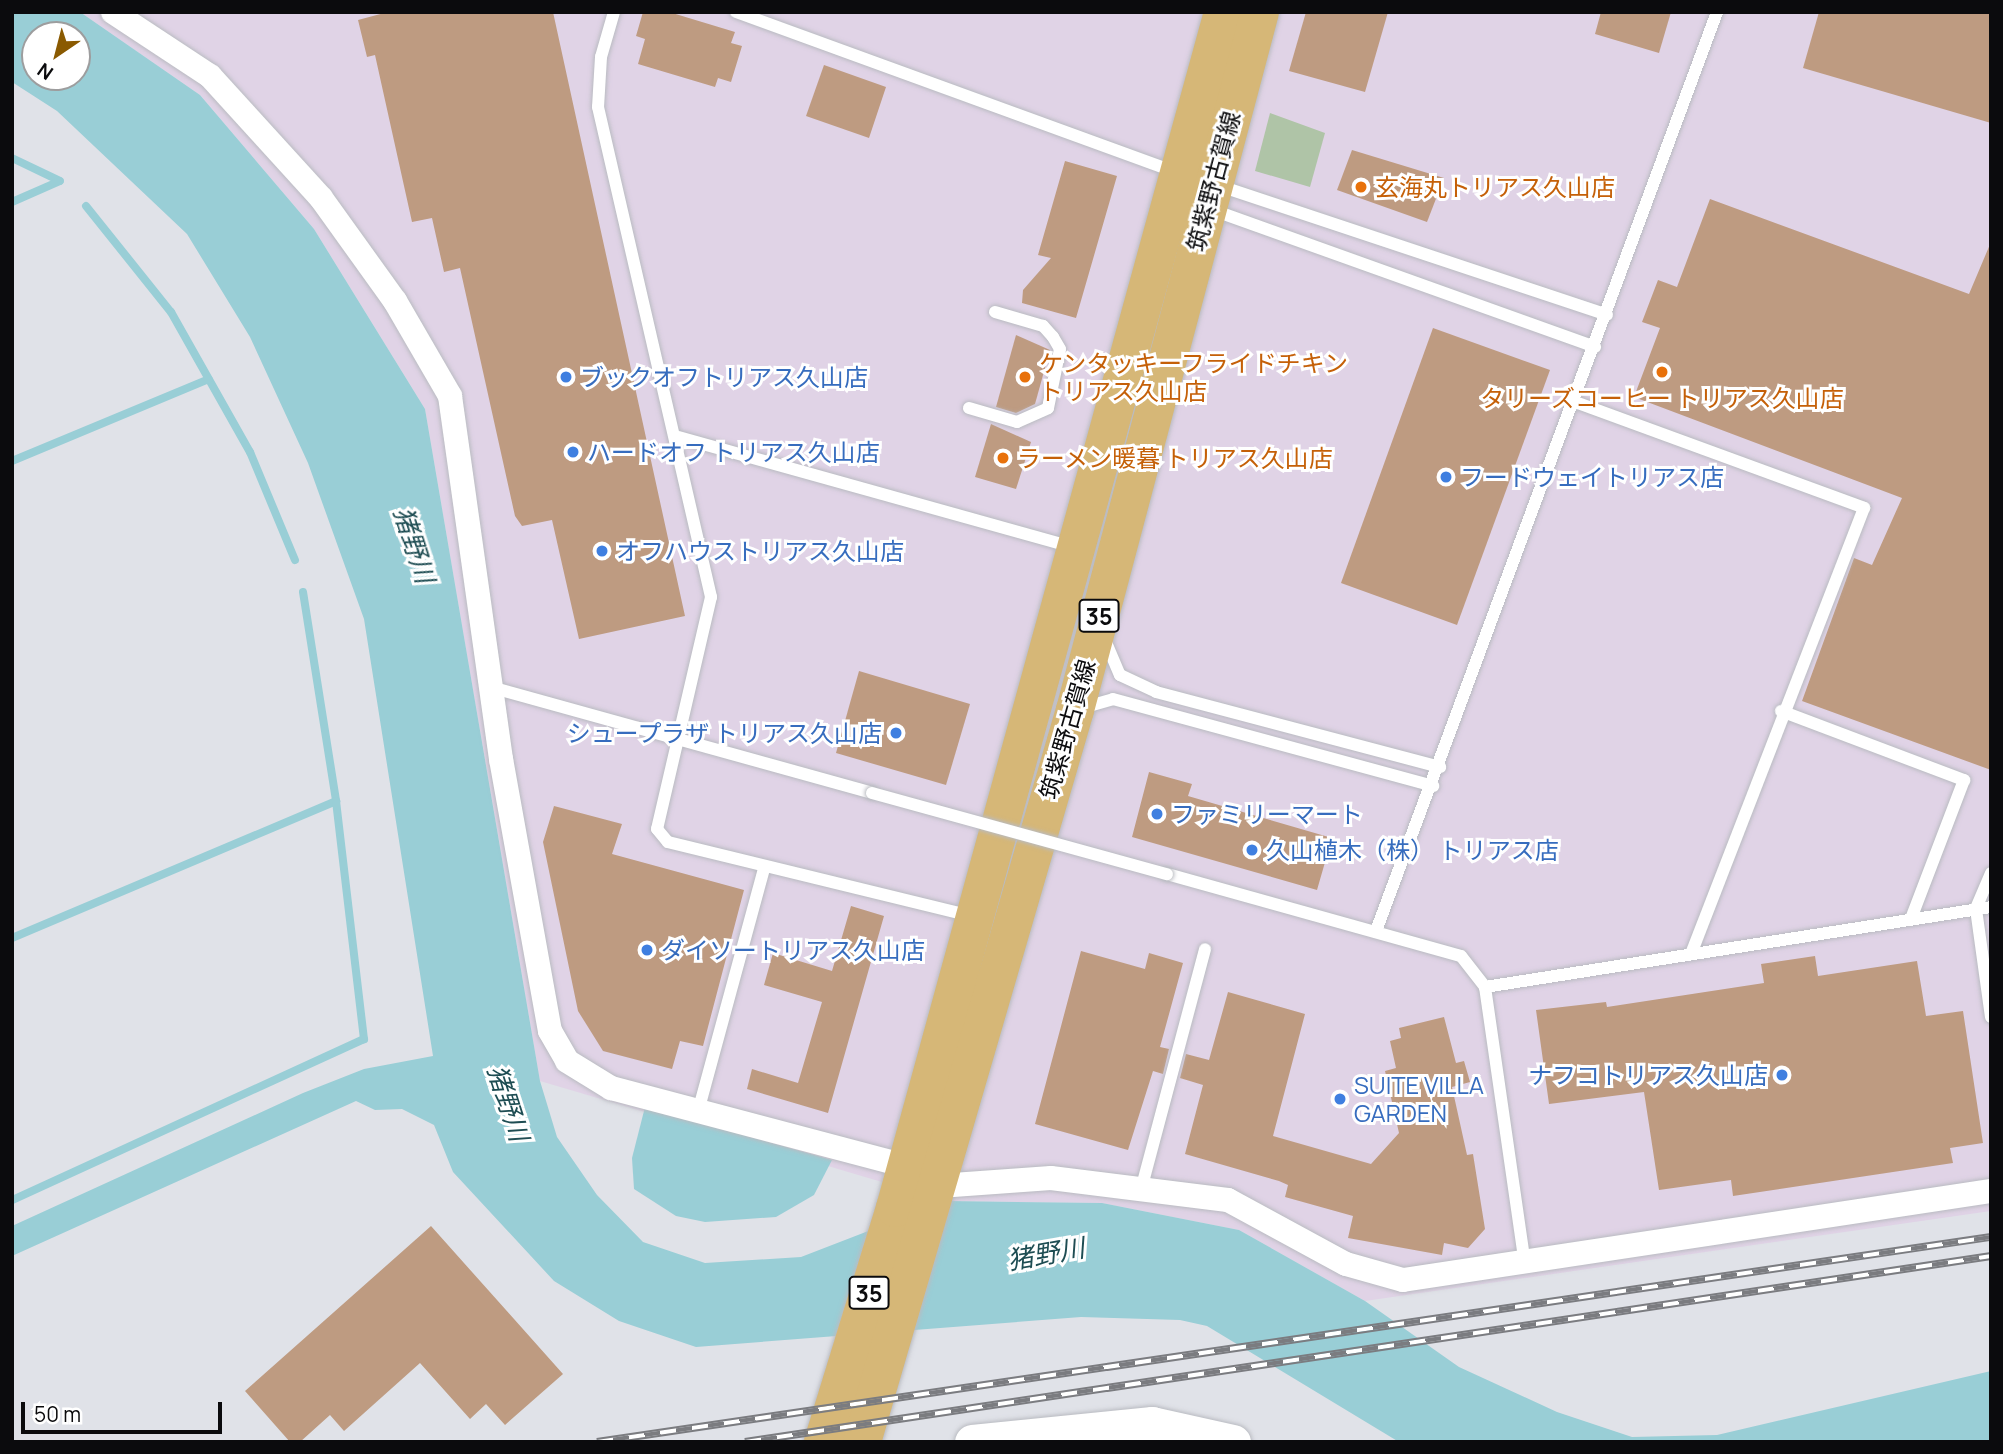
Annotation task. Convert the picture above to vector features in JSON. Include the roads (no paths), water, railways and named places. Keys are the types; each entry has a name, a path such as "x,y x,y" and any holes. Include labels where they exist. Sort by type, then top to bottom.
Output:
{"main road":[{"name":"筑紫野古賀線","path":"823,1442 861,1377 1075,710 1200,188 1223,12"},
{"name":"筑紫野古賀線","path":"919,1203 907,1166 1075,548 1260,12"},
{"name":"筑紫野古賀線","path":"861,1377 862,1442"},
{"path":"972,1442 1042,1438 1152,1424 1233,1442"}],"street":[{"path":"113,12 210,76 321,198 395,301 450,396 550,1031 567,1061 586,1076 907,1166"},
{"path":"919,1203 1051,1178 1142,1186 1228,1200 1346,1264 1403,1280 1525,1265 1991,1191"}],"lane":[{"path":"614,12 601,57 598,107 678,437 711,597 657,829 668,842 764,868 976,917"},
{"path":"736,12 1200,188 1595,347"},
{"path":"1376,931 1433,786 1717,12"},
{"path":"1200,188 1607,315"},
{"path":"969,408 1017,422 1048,408 1060,349 1044,326 995,312"},
{"path":"1575,401 1864,508 1781,711 1691,954"},
{"path":"678,437 1075,548"},
{"path":"1103,597 1106,650 1120,675 1156,692 1440,767"},
{"path":"494,688 1461,956 1485,987 1525,1265"},
{"path":"1075,710 1112,699 1433,786"},
{"path":"1781,711 1964,780 1911,919"},
{"path":"699,1108 764,868"},
{"path":"1991,873 1976,909 1991,1017"},
{"path":"1485,987 1991,907"},
{"path":"1142,1186 1205,949"}],"water":[{"name":"猪野川","path":"12,12 80,12 200,95 314,229 425,409 540,1081 557,1137 597,1195 643,1242 705,1263 801,1257 946,1201 1102,1203 1239,1230 1365,1301 1459,1367 1557,1412 1632,1437 1717,1435 1991,1371 1991,1442 1399,1442 1207,1326 1180,1320 1081,1317 696,1347 619,1321 554,1281 453,1172 434,1125 402,1109 375,1110 356,1101 12,1256 12,1226 303,1093 364,1069 433,1056 364,619 308,463 250,337 187,234 57,111 26,91 91,91 91,21 21,21 21,88 12,82"},
{"path":"645,1107 832,1160 814,1195 776,1217 705,1222 676,1216 634,1189 632,1158"}],"waterway":[{"path":"12,158 60,181"},
{"path":"12,202 60,181"},
{"path":"86,206 171,312 250,452 295,560"},
{"path":"12,461 209,379"},
{"path":"303,592 336,801"},
{"path":"12,938 336,801 364,1039 12,1200"}],"railway":[{"path":"597,1442 1991,1237"},
{"path":"745,1442 1991,1256"}],"place":[{"name":"玄海丸トリアス久山店","path":"1361,187"},
{"name":"タリーズコーヒー トリアス久山店","path":"1662,372"},
{"name":"ブックオフトリアス久山店","path":"566,377"},
{"name":"ケンタッキーフライドチキン トリアス久山店","path":"1025,377"},
{"name":"ハードオフ トリアス久山店","path":"573,452"},
{"name":"ラーメン暖暮 トリアス久山店","path":"1003,458"},
{"name":"フードウェイトリアス店","path":"1446,477"},
{"name":"オフハウストリアス久山店","path":"602,551"},
{"name":"シュープラザ トリアス久山店","path":"896,733"},
{"name":"ファミリーマート","path":"1157,814"},
{"name":"久山植木（株） トリアス店","path":"1252,850"},
{"name":"ダイソートリアス久山店","path":"647,950"},
{"name":"ナフコトリアス久山店","path":"1782,1075"},
{"name":"SUITE VILLA GARDEN","path":"1340,1099"}]}
